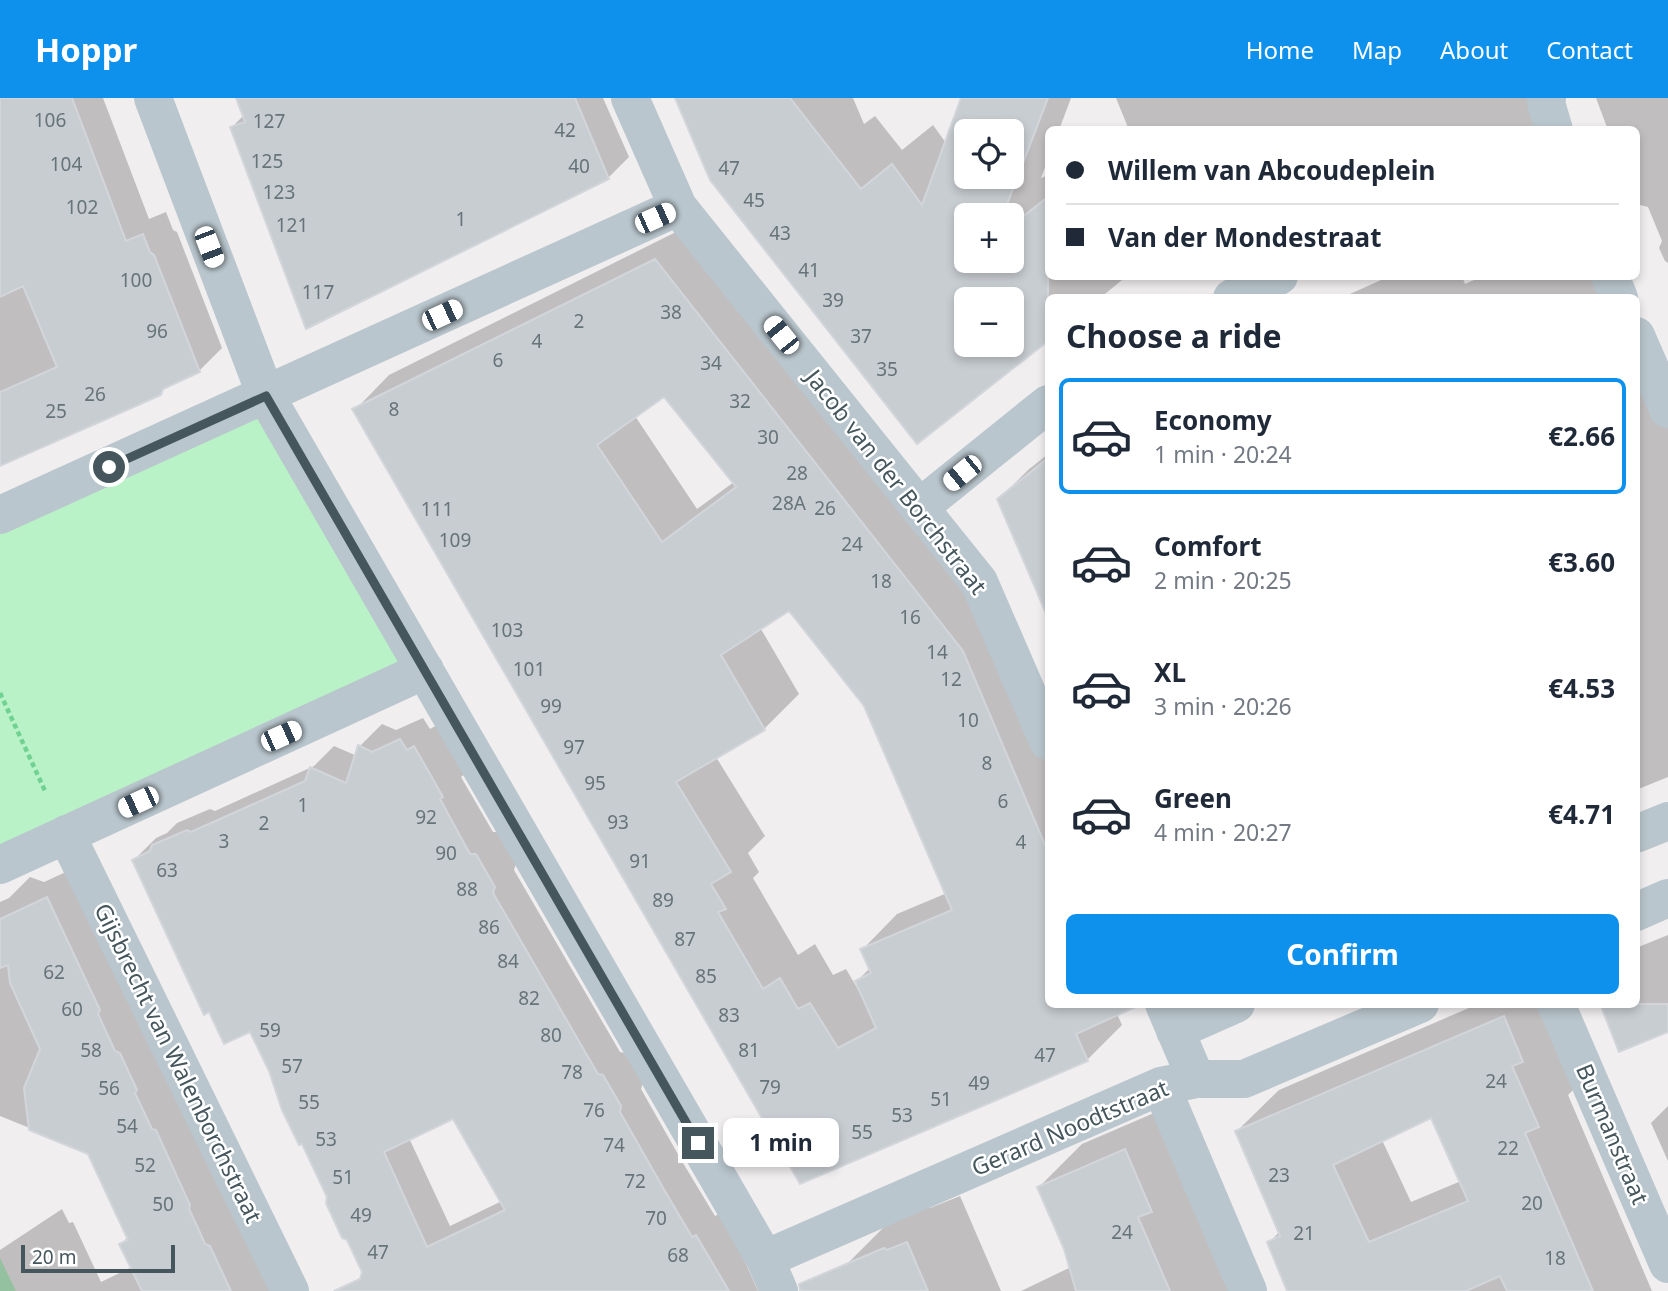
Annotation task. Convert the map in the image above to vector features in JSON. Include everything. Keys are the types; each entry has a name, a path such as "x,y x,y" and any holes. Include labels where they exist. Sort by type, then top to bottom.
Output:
{"street":[{"path":"153,98 266,396 772,1275"},
{"name":"Jacob van der Borchstraat","path":"630,98 678,207 979,582 1045,734"},
{"path":"1547,98 1553,126"},
{"path":"0,515 678,207"},
{"path":"1241,294 1270,280"},
{"path":"1640,346 1668,410"},
{"path":"920,507 1045,406"},
{"path":"0,865 425,670"},
{"path":"1640,832 1668,821"},
{"name":"Gijsbrecht van Walenborchstraat","path":"66,834 290,1291"},
{"path":"1640,910 1668,898"},
{"path":"1217,1008 1169,1018 1178,1082 1248,1291"},
{"name":"Gerard Noodtstraat","path":"772,1275 1178,1082 1244,1079 1410,1008"},
{"name":"Burmanstraat","path":"1558,1008 1668,1264"}],"path":[{"path":"0,693 66,834"}],"green space":[{"path":"266,396 425,670 0,865 0,515"},
{"path":"0,1258 16,1291 0,1291"}],"building":[{"path":"0,98 72,98 126,241 143,234 150,252 154,255 200,372 163,389 161,395 0,466 0,392 57,367 23,286 0,297"},
{"path":"236,98 575,98 609,179 306,329 230,127 245,122"},
{"path":"675,98 790,98 861,189 892,164 922,205 961,98 1048,98 1024,160 1024,119 954,119 954,189 1013,189 1008,203 954,203 954,273 1024,273 1024,216 1045,199 1045,280 1048,280 1048,294 1045,294 1045,343 917,444 710,180"},
{"path":"655,259 963,651 1045,845 1045,1008 1133,1008 1076,1034 1088,1061 800,1184 352,409","holes":["664,397 736,487 662,542 597,445","789,611 864,706 952,910 860,949 871,973 855,981 876,1028 838,1048 810,1003 798,1009 780,978 763,989 718,912 726,909 711,884 731,872 676,782 765,730 721,655"]},
{"path":"1045,460 1045,611 997,499"},
{"path":"400,739 407,750 414,746 443,797 440,799 470,854 476,854 495,887 493,893 598,1074 603,1075 621,1106 620,1112 662,1186 692,1237 696,1235 729,1291 334,1291 360,1279 362,1272 347,1240 342,1238 326,1203 327,1197 302,1144 299,1145 282,1110 269,1071 250,1032 224,1044 209,1012 204,1015 132,860 150,851 152,845 187,830 191,832 305,781 310,767 346,783 358,745 372,752","holes":["453,1119 505,1210 427,1247 384,1152"]},
{"path":"47,897 100,1010 98,1014 115,1051 120,1053 137,1090 135,1093 152,1129 156,1130 205,1244 210,1246 231,1291 142,1291 119,1244 128,1240 88,1154 29,1130 24,1088 40,1049 10,983 8,965 0,968 0,919"},
{"path":"1640,1004 1668,1004 1668,1032 1619,1052 1602,1008 1640,1008"},
{"path":"1504,1016 1523,1062 1512,1066 1539,1127 1525,1133 1593,1291 1507,1291 1500,1276 1466,1291 1287,1291 1267,1242 1280,1236 1235,1131","holes":["1431,1118 1468,1201 1369,1242 1333,1165"]},
{"path":"1125,1149 1152,1212 1138,1217 1170,1291 1076,1291 1064,1249 1037,1187"},
{"path":"907,1242 928,1291 800,1291 799,1284 884,1248 887,1250"}],"route":[{"path":"109,467 266,396 698,1143"}]}
